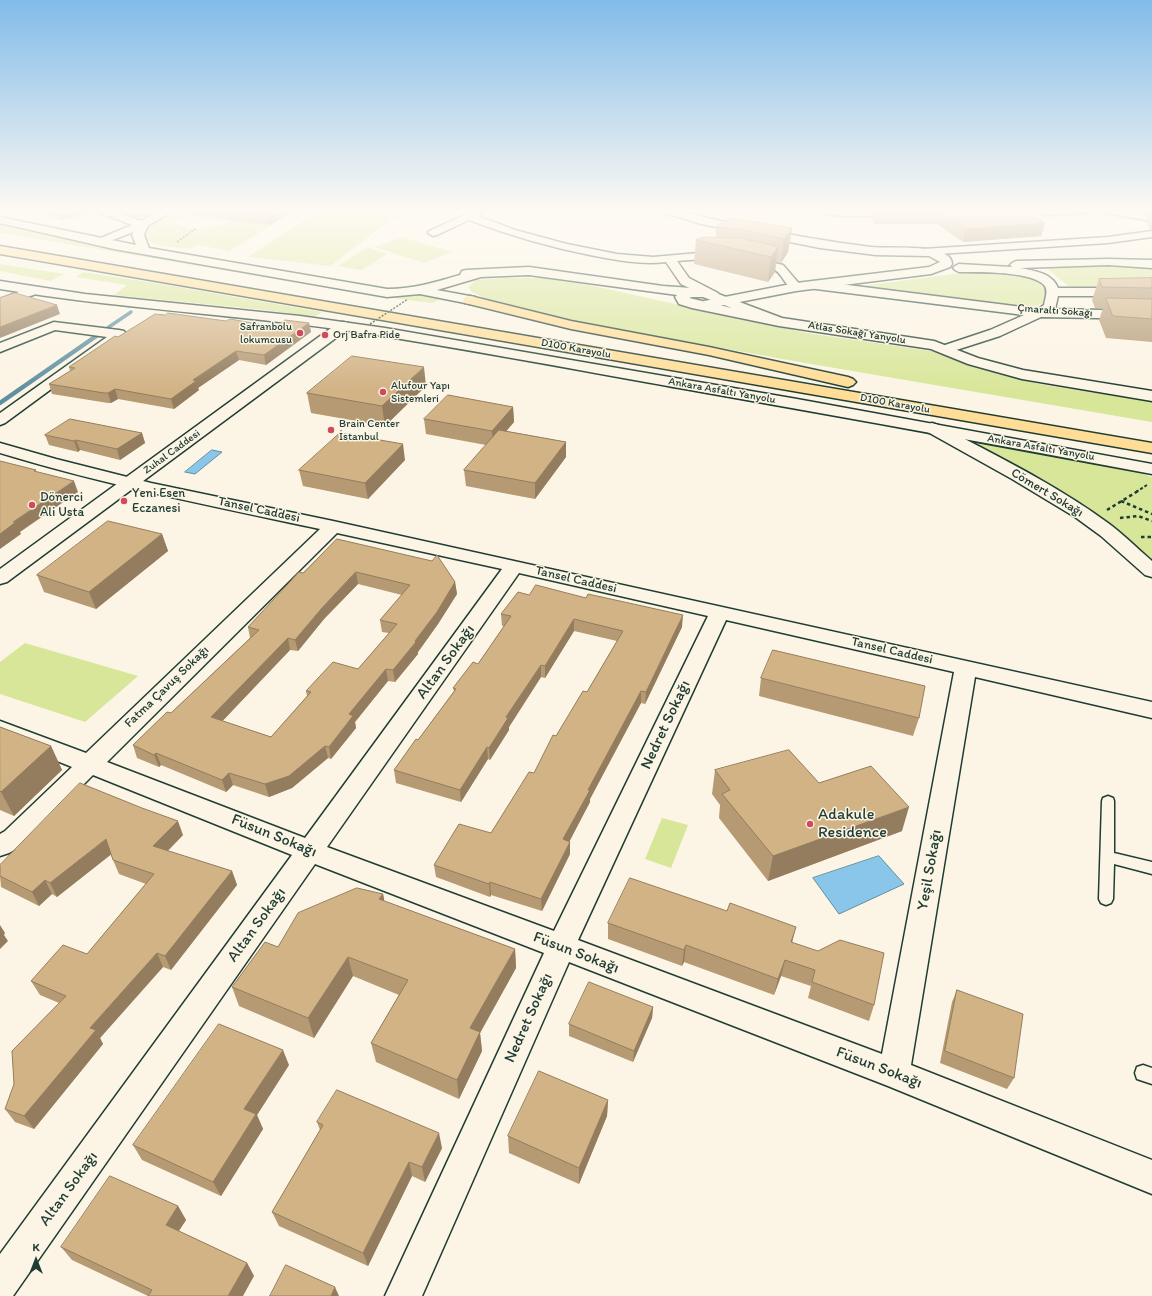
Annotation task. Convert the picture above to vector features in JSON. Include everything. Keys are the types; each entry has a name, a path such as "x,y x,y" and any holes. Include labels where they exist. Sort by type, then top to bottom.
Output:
{"highway":[{"name":"D100 Karayolu","path":"117,270 1152,448"},
{"path":"184,270 506,324"},
{"path":"470,300 571,325 709,351 857,384"},
{"name":"D100 Karayolu","path":"521,326 857,384 1137,430"}],"main road":[{"path":"260,270 373,291 400,293 424,290 480,273"},
{"path":"287,270 424,290 470,300"},
{"path":"595,280 706,297 768,291 920,270"},
{"name":"Atlas Sokağı Yanyolu","path":"480,273 529,271 706,297 779,322 934,345 973,361 1022,374 1152,396"},
{"path":"421,277 480,273"},
{"path":"470,300 461,294 460,289 466,280 480,273"},
{"path":"332,276 371,277"},
{"name":"Ankara Asfaltı Yanyolu","path":"0,285 32,291 281,317 343,326 515,354 1100,459"},
{"path":"706,297 768,291"},
{"name":"Atlas Sokağı Yanyolu","path":"706,297 779,322"},
{"name":"Zuhal Caddesi","path":"0,578 343,326"},
{"name":"Cömert Sokağı","path":"932,428 1022,477 1078,512 1111,535 1152,571"},
{"path":"1100,459 1152,469"},
{"path":"1100,459 1152,475"}],"street":[{"path":"678,270 685,281 706,297"},
{"path":"782,270 796,287"},
{"path":"950,348 995,332 1050,307 1053,292 1048,282 1035,276 1002,270"},
{"path":"672,291 683,286 685,281"},
{"name":"Çınaraltı Sokağı","path":"816,285 1040,312 1152,315"},
{"path":"0,303 32,291"},
{"path":"1053,292 1152,292"},
{"path":"0,348 54,326 119,334 0,420"},
{"name":"Tansel Caddesi","path":"0,448 46,463 130,483 514,566 1152,710"},
{"name":"Fatma Çavuş Sokağı","path":"0,846 14,838 333,526"},
{"name":"Altan Sokağı","path":"0,1284 514,566"},
{"name":"Nedret Sokağı","path":"403,1296 561,947 720,612"},
{"name":"Yeşil Sokağı","path":"894,1073 966,668"},
{"name":"Füsun Sokağı","path":"0,729 310,851 894,1073 1152,1177"},
{"path":"0,1291 9,1296"}],"lane":[{"path":"1106,899 1108,801"},
{"path":"1108,856 1152,868"}],"path":[{"path":"370,324 408,299"},
{"path":"1103,512 1152,481"},
{"path":"1120,501 1152,514"},
{"path":"1120,519 1138,516 1152,521"}],"green space":[{"path":"41,270 64,274 50,281 0,271"},
{"path":"226,270 239,270 389,295 420,294 441,299 432,303 392,298"},
{"path":"1050,270 1152,270 1152,290 1072,289"},
{"path":"83,272 322,312 315,317 265,310 114,295 127,285 76,277"},
{"path":"969,272 995,272 1031,277 1039,282 1046,291 1042,304 1027,307 861,286"},
{"path":"541,278 589,285 807,333 944,353 967,365 1039,384 1152,402 1152,422 782,359 548,316 493,303 472,292 468,287 476,280"},
{"path":"932,428 1100,459 1152,477 1152,571 1100,526"},
{"path":"25,643 138,676 85,722 0,694 0,662"},
{"path":"662,818 688,825 671,868 645,859"}],"water":[{"path":"212,450 222,452 195,474 185,472"},
{"path":"879,856 904,884 839,914 813,878"}],"building":[{"path":"1152,278 1152,288 1102,287 1099,279"},
{"path":"15,293 57,305 0,327 0,298"},
{"path":"1106,298 1152,299 1152,319 1113,316"},
{"path":"168,313 226,321 230,319 275,327 285,320 309,323 264,355 236,351 193,380 196,381 171,399 115,389 108,393 104,393 49,384 75,368 69,367 115,336 118,337 155,314 165,315"},
{"path":"352,356 424,367 382,406 307,393"},
{"path":"448,395 513,407 492,431 424,419"},
{"path":"70,419 142,433 117,449 45,435"},
{"path":"499,430 566,442 535,483 464,470"},
{"path":"340,433 403,444 365,483 299,470"},
{"path":"0,461 74,481 13,522 16,522 0,534"},
{"path":"108,521 162,534 89,592 37,575"},
{"path":"337,539 432,561 437,555 455,582 437,612 415,641 416,642 393,670 386,669 349,714 353,716 329,747 325,746 289,776 265,784 229,773 222,780 156,753 154,755 133,745 167,712 171,713 259,630 248,627 299,572 303,573","holes":["356,572 410,585 380,620 397,624 358,669 333,662 306,691 311,692 271,737 211,717 288,638 295,640 322,608"]},
{"path":"536,585 586,598 588,594 683,615 646,692 641,691 563,839 570,842 541,899 490,882 489,884 434,865 459,824 491,833 529,772 534,773 553,735 556,736 583,691 587,692 623,631 574,619 545,666 541,665 506,717 508,718 489,748 487,747 460,790 394,770 416,739 418,740 456,689 453,688 473,662 478,664 511,616 501,614 518,592 529,595"},
{"path":"773,650 925,686 919,718 761,678"},
{"path":"0,727 51,746 1,792 0,791"},
{"name":"Adakule Residence","path":"789,750 819,783 871,766 909,807 773,856 722,794 730,790 715,770"},
{"path":"80,783 178,821 153,846 232,871 165,956 157,953 90,1028 96,1030 24,1116 5,1109 14,1084 12,1051 66,996 31,981 63,945 87,954 154,874 113,860 106,839 50,883 45,880 32,892 0,876 0,865"},
{"path":"630,878 727,911 730,903 796,927 791,942 818,951 840,940 884,953 874,1005 812,982 815,970 785,960 778,979 686,945 684,950 608,923"},
{"path":"357,888 383,894 379,899 515,949 470,1028 480,1032 457,1080 371,1043 408,980 348,957 308,1018 232,987 265,942 278,947 298,913"},
{"path":"589,982 653,1007 634,1051 569,1024"},
{"path":"957,990 1023,1014 1014,1078 945,1051"},
{"path":"219,1024 283,1050 244,1109 256,1114 213,1182 133,1145"},
{"path":"539,1071 608,1100 579,1168 508,1136"},
{"path":"337,1090 439,1133 422,1167 409,1162 363,1253 272,1212 323,1125 317,1122"},
{"path":"110,1176 178,1206 166,1225 247,1263 228,1296 148,1296 152,1290 61,1247"},
{"path":"286,1265 335,1287 331,1296 270,1296"}],"waterway":[{"path":"100,333 131,312"},
{"path":"0,403 102,332"}],"place":[{"name":"Safranbolu lokumcusu","path":"300,333"},
{"name":"Orj Bafra Pide","path":"325,335"},
{"name":"Alufour Yapı Sistemleri","path":"383,392"},
{"name":"Brain Center İstanbul","path":"331,430"},
{"name":"Yeni Esen Eczanesi","path":"124,501"},
{"name":"Dönerci Ali Usta","path":"32,505"},
{"name":"Adakule Residence","path":"810,824"}]}
